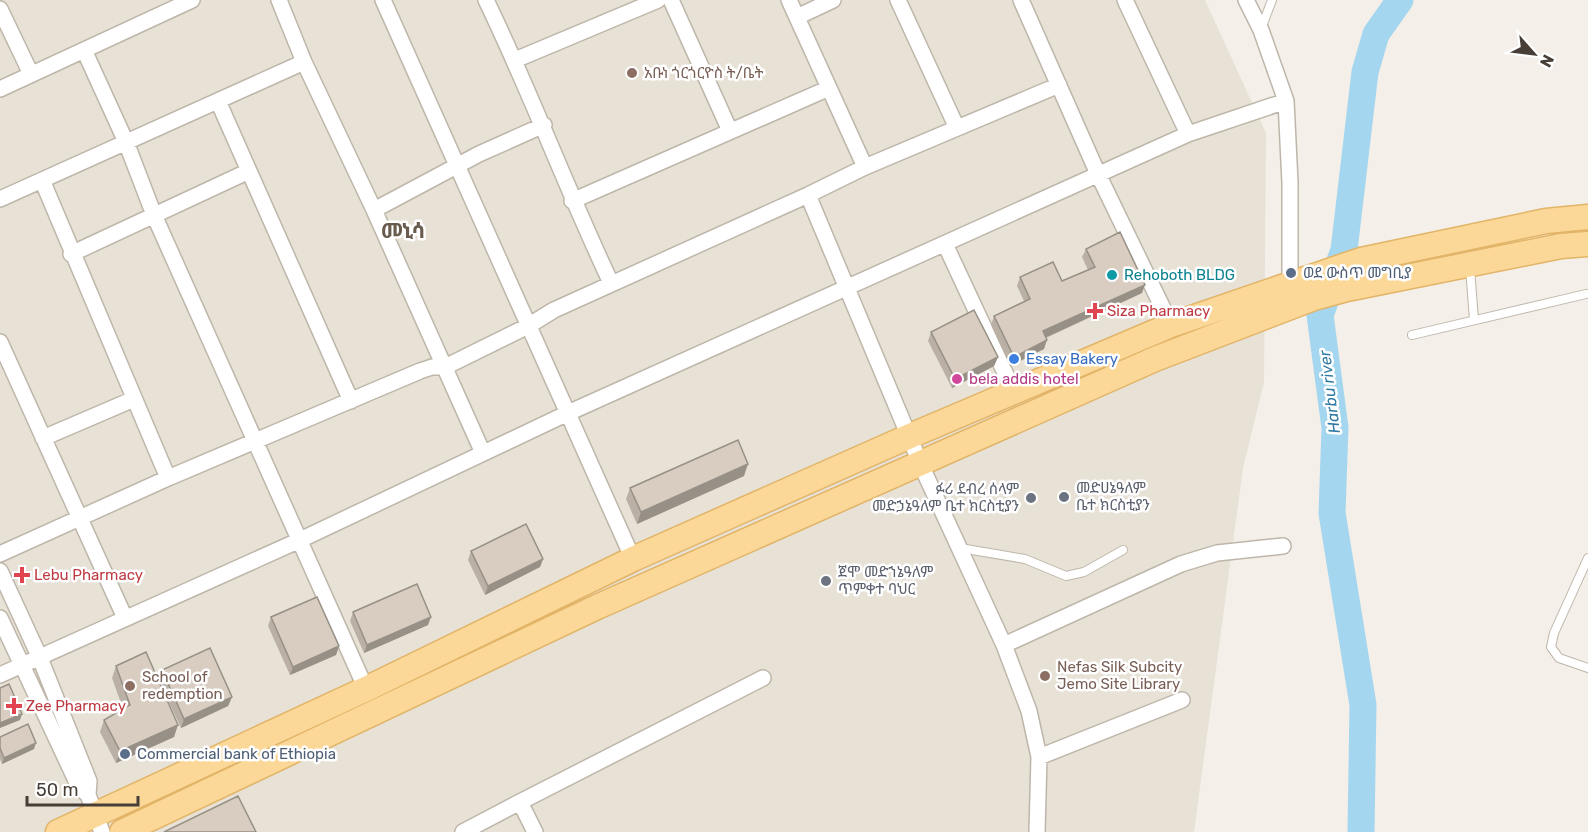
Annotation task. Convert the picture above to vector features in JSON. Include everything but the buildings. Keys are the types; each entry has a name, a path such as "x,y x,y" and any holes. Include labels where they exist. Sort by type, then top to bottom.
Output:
{"main road":[{"path":"122,832 597,607 1298,297 1332,269 1546,221 1588,217"},
{"path":"58,832 366,689 633,559 910,436 1171,325 1469,263 1561,246 1588,244"}],"street":[{"path":"0,89 192,0"},
{"path":"279,0 304,62 374,210 483,453"},
{"path":"383,0 633,559"},
{"path":"486,0 544,125 572,201 611,283"},
{"path":"515,60 658,0"},
{"path":"670,0 730,130"},
{"path":"789,0 827,89 865,167"},
{"path":"797,17 833,0"},
{"path":"898,0 957,128"},
{"path":"1021,0 1098,174 1171,325"},
{"path":"1125,0 1188,134"},
{"path":"1246,0 1261,30 1286,101 1298,297"},
{"path":"0,9 31,74"},
{"path":"84,50 126,142 154,215 366,689"},
{"path":"0,199 304,62"},
{"path":"0,554 168,478 420,371 432,367 445,367 611,283 865,167 1059,85"},
{"path":"572,201 827,89"},
{"path":"218,100 351,401"},
{"path":"0,675 300,540 568,413 849,289 1098,174 1188,134 1286,101"},
{"path":"374,210 457,166 544,125"},
{"path":"71,254 249,171"},
{"path":"42,180 71,254 168,478"},
{"path":"808,195 921,465 1004,645 1029,711 1039,756 1037,832"},
{"path":"945,244 1014,392"},
{"path":"0,342 125,618"},
{"path":"44,438 134,399"},
{"path":"1004,645 1181,564 1217,553 1282,546"},
{"path":"0,571 40,658 89,781 95,813"},
{"path":"0,618 79,787 95,813"},
{"path":"463,832 764,678"},
{"path":"1039,756 1182,700"},
{"path":"520,802 535,832"}],"lane":[{"path":"1261,30 1272,0"},
{"path":"1469,263 1474,320"},
{"path":"1412,335 1586,294"},
{"path":"960,548 1025,559 1066,576 1084,572 1123,549"},
{"path":"1588,558 1554,633 1551,647 1559,658 1588,668"}],"shaded area":[{"path":"0,0 1205,0 1266,133 1264,382 1243,468 1194,832 0,832"}],"waterway":[{"name":"Harbu river","path":"1361,832 1363,705 1332,513 1335,428 1320,315 1344,250 1365,72 1376,34 1400,0"}],"place":[{"name":"አቡነ ጎርጎርዮስ ት/ቤት","path":"632,73"},
{"name":"ወደ ውስጥ መግቢያ","path":"1291,273"},
{"name":"Rehoboth BLDG","path":"1112,275"},
{"name":"Siza Pharmacy","path":"1095,311"},
{"name":"Essay Bakery","path":"1014,359"},
{"name":"bela addis hotel","path":"957,379"},
{"name":"መድሀኔዓለም ቤተ ክርስቲያን","path":"1064,497"},
{"name":"ፉሪ ደብረ ሰላም መድኃኔዓለም ቤተ ክርስቲያን","path":"1031,498"},
{"name":"Lebu Pharmacy","path":"22,575"},
{"name":"ጀሞ መድኀኔዓለም ጥምቀተ ባህር","path":"826,581"},
{"name":"Nefas Silk Subcity Jemo Site Library","path":"1045,676"},
{"name":"School of redemption","path":"130,686"},
{"name":"Zee Pharmacy","path":"14,706"},
{"name":"Commercial bank of Ethiopia","path":"125,754"}],"district":[{"name":"መኒሳ","path":"403,231"}]}
